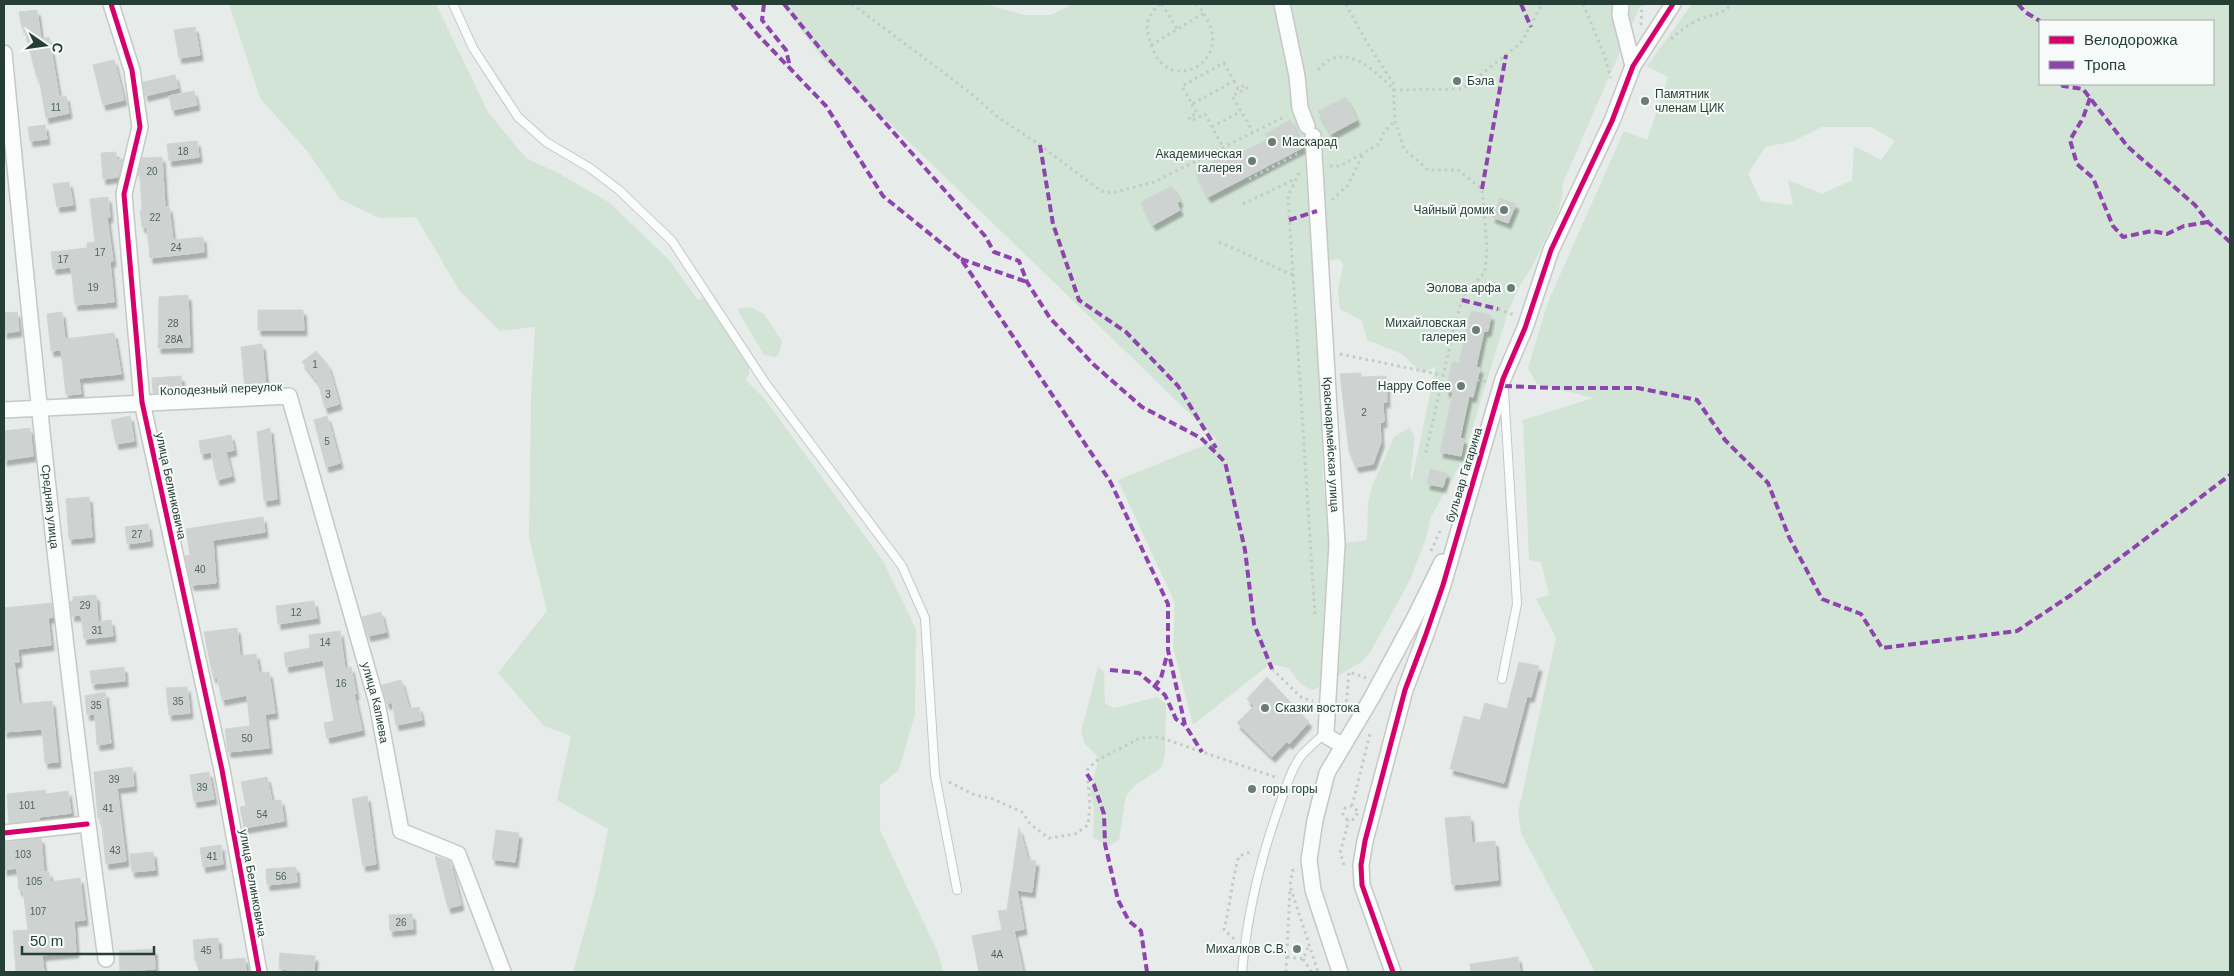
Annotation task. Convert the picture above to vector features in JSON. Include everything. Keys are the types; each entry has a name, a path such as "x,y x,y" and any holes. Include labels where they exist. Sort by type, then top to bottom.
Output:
{"street":[{"name":"улица Белинковича","path":"111,4 132,70 140,128 124,194 142,402 222,770 259,972"},
{"name":"Красноармейская улица","path":"1282,4 1297,76 1300,108 1310,131 1327,352 1337,544 1326,732"},
{"path":"1621,4 1620,14 1633,66"},
{"name":"бульвар Гагарина","path":"1393,972 1362,885 1362,865 1365,841 1405,690 1425,638 1503,379 1525,328 1551,250 1612,121 1633,66 1673,4"},
{"name":"Средняя улица","path":"4,53 38,408 87,824 106,959"},
{"name":"Колодезный переулок","path":"4,410 289,396"},
{"name":"улица Капиева","path":"289,396 377,704 401,831 458,854 503,972"},
{"name":"бульвар Гагарина","path":"1340,972 1313,890 1309,860 1315,820 1327,773 1371,699 1414,619 1460,522"},
{"path":"1326,732 1328,737 1342,745"},
{"path":"4,833 87,824"}],"lane":[{"path":"453,4 473,48 518,117 546,142 590,168 619,190 672,242 766,384 902,566 925,618 935,775 957,890"},
{"path":"1502,679 1517,604 1503,379"},
{"path":"1242,972 1244,950 1265,847 1288,781 1301,757 1326,732"}],"path":[{"path":"852,4 968,91 999,118 1040,145 1101,191 1112,193 1154,182 1300,108"},
{"path":"1177,29 1161,4 1151,11 1147,32 1159,61 1175,70 1186,71 1198,67 1207,60 1212,50 1214,39 1204,13 1196,4"},
{"path":"1346,4 1366,41 1393,83 1395,121 1404,149 1428,170 1458,170 1482,189 1487,246 1484,272 1463,296 1442,375 1425,456"},
{"path":"1318,70 1329,59 1347,57 1364,64 1381,76 1394,90 1462,89 1521,43 1542,4"},
{"path":"1583,4 1604,54 1613,84"},
{"path":"1641,16 1642,4"},
{"path":"1669,41 1682,29 1701,18 1724,12 1732,4"},
{"path":"1151,45 1204,13"},
{"path":"1223,147 1206,114 1191,121 1189,117 1197,113 1182,86 1224,63 1238,89 1245,85 1247,88 1232,96 1253,132"},
{"path":"1198,67 1202,75"},
{"path":"1192,104 1234,81"},
{"path":"1212,127 1241,111"},
{"path":"1340,166 1379,144 1384,132 1395,121"},
{"path":"1249,179 1300,152"},
{"path":"1316,206 1327,204 1348,185 1364,153"},
{"path":"1301,169 1288,196 1316,624"},
{"path":"1243,204 1296,179"},
{"path":"1219,242 1293,275"},
{"path":"1498,310 1517,316"},
{"path":"1327,352 1442,375"},
{"path":"1272,669 1302,698"},
{"path":"1346,708 1349,672 1370,680"},
{"path":"935,775 975,795 993,798 1022,812 1030,824 1050,838 1075,834 1088,825 1090,805 1087,770 1096,761 1140,738 1159,738 1288,781"},
{"path":"1352,806 1368,742"},
{"path":"1346,806 1352,806 1356,808 1357,815 1352,820 1348,820 1343,816 1343,812 1346,806"},
{"path":"1244,950 1224,930 1231,898 1232,882 1239,856 1265,847"},
{"path":"1286,972 1290,886"},
{"path":"1303,959 1309,944"},
{"path":"1287,957 1303,959"},
{"path":"1303,959 1310,971 1318,970"}],"green space":[{"path":"229,4 436,4 488,112 526,158 560,174 610,203 670,261 698,300 704,298 713,307 749,363 749,375 745,379 764,398 883,561 916,629 915,714 899,770 880,785 880,830 939,955 943,972 573,972 595,893 608,829 557,800 571,736 544,726 498,673 547,611 529,538 531,400 535,327 500,331 459,290 416,217 379,218 340,199 308,152 260,98"},
{"path":"782,4 985,4 1024,15 1051,15 1072,4 1641,4 1562,185 1563,193 1558,212 1508,312 1463,459 1430,519 1427,536 1410,580 1371,651 1362,662 1313,690 1299,682 1289,668 1270,664 1193,725 1173,647 1175,603 1118,480 1217,440 823,59","holes":["1340,259 1343,265 1338,290 1340,309 1362,321 1367,340 1402,354 1419,371 1424,373 1436,366 1412,479 1410,478 1415,438 1410,427 1394,437 1372,486 1368,503 1367,540 1331,545 1323,479 1316,280 1319,268 1329,260"]},
{"path":"1692,4 2230,4 2230,972 1595,972 1521,833 1518,813 1556,638 1536,599 1549,595 1541,562 1529,560 1523,420 1593,398 1537,384 1528,368 1548,302 1624,131 1647,140 1668,77 1647,66","holes":["1822,127 1871,127 1895,141 1881,160 1854,146 1852,180 1822,194 1788,180 1793,205 1761,201 1748,174 1765,147 1791,142"]},
{"path":"750,307 764,314 782,341 780,352 776,357 764,355 737,309"},
{"path":"1098,667 1104,672 1105,703 1114,708 1157,697 1166,704 1165,756 1161,768 1134,786 1126,796 1119,840 1109,846 1093,837 1094,808 1090,790 1098,762 1097,756 1085,744 1081,732"}],"building":[{"path":"37,10 41,39 49,37 59,97 66,96 69,113 46,118 39,78 37,78 19,12"},
{"path":"195,27 200,55 179,58 174,30"},
{"path":"114,60 124,100 103,105 93,65"},
{"path":"175,75 178,88 145,96 143,82"},
{"path":"194,91 197,105 172,110 169,96"},
{"path":"1346,97 1357,120 1331,134 1318,111"},
{"path":"1290,120 1304,147 1208,197 1195,171 1221,157 1224,162 1268,139 1265,134"},
{"path":"45,125 47,139 30,141 28,127"},
{"path":"197,141 199,157 169,161 167,144"},
{"path":"116,152 116,160 123,159 118,177 103,179 101,153"},
{"path":"162,157 165,207 169,207 173,240 203,237 204,252 150,258 147,227 142,227 140,176 138,176 142,158"},
{"path":"69,182 73,205 57,207 53,184"},
{"path":"1172,186 1180,201 1177,203 1180,210 1153,225 1141,202"},
{"path":"108,197 110,217 107,218 113,261 110,262 114,302 75,305 71,267 53,269 51,252 87,248 87,243 95,242 90,199"},
{"name":"Чайный домик","path":"1500,198 1516,204 1508,223 1492,217"},
{"path":"188,295 190,347 158,348 159,297"},
{"path":"258,310 303,310 304,330 258,330"},
{"name":"Happy Coffee","path":"1471,311 1491,315 1488,331 1484,331 1476,367 1480,368 1473,397 1469,396 1460,438 1464,439 1461,456 1440,452 1453,392 1446,391 1452,362 1459,363"},
{"path":"17,312 19,331 4,333 4,313"},
{"path":"62,312 65,339 114,333 121,374 79,378 81,394 66,395 61,350 51,351 47,314"},
{"path":"262,344 266,386 245,388 241,347"},
{"path":"316,351 328,365 339,404 325,408 318,382 302,362"},
{"path":"1361,373 1361,377 1386,376 1387,402 1383,402 1384,422 1380,422 1381,442 1373,464 1356,467 1349,451 1340,374"},
{"path":"181,376 182,392 153,393 152,378"},
{"path":"130,416 134,441 116,444 111,420"},
{"path":"327,416 340,463 326,467 314,420"},
{"path":"30,428 33,456 4,460 4,431"},
{"path":"270,428 277,499 264,501 257,432"},
{"path":"231,435 234,450 226,452 232,476 217,480 211,452 201,454 199,441"},
{"path":"1430,469 1447,473 1443,487 1427,484"},
{"path":"89,497 92,537 69,539 66,499"},
{"path":"263,517 265,532 213,540 216,583 191,585 185,556 190,555 186,529"},
{"path":"148,524 150,541 127,544 125,527"},
{"path":"96,595 98,622 111,620 113,636 84,639 81,615 72,616 70,602 73,601 73,597"},
{"path":"314,601 317,618 278,624 276,606"},
{"path":"52,603 53,617 48,618 51,645 18,649 19,662 14,662 19,704 52,701 58,762 45,763 42,729 4,732 4,608"},
{"path":"381,612 386,632 368,636 362,617"},
{"path":"237,628 240,656 256,654 259,673 269,672 275,713 265,714 269,748 228,752 225,729 250,726 247,695 222,700 217,677 213,677 204,632"},
{"path":"340,631 345,669 351,667 356,694 354,694 362,730 327,738 324,723 334,721 323,660 286,667 284,653 310,648 309,635"},
{"path":"1519,662 1539,666 1531,697 1527,696 1504,783 1450,769 1464,716 1480,720 1485,703 1507,709"},
{"path":"124,667 125,681 92,684 90,671"},
{"path":"1267,677 1309,722 1289,744 1287,741 1272,757 1237,723 1254,706 1247,699"},
{"path":"401,680 409,709 419,707 422,720 396,725 392,702 387,704 382,685"},
{"path":"187,687 190,713 169,715 166,688"},
{"path":"105,692 111,743 97,745 95,714 87,715 85,696"},
{"path":"132,767 134,786 117,788 126,861 106,864 101,818 98,818 94,772"},
{"path":"209,772 214,799 194,802 190,775"},
{"path":"267,777 272,801 281,800 284,821 244,828 240,807 246,806 241,782"},
{"path":"45,790 46,794 68,791 71,813 39,817 39,820 9,823 7,794"},
{"path":"367,796 376,864 363,866 352,799"},
{"path":"1470,816 1472,843 1495,841 1498,880 1452,885 1445,818"},
{"path":"1019,828 1028,860 1036,861 1032,892 1017,890 1024,929 1014,931 1023,972 979,972 972,936 1002,930 998,911 1007,910"},
{"path":"496,830 519,833 515,862 492,859"},
{"path":"41,838 44,872 49,872 50,882 80,878 85,920 74,921 76,952 42,955 44,972 16,972 13,931 28,930 23,890 19,890 17,868 4,870 4,843"},
{"path":"221,845 223,864 203,867 200,848"},
{"path":"153,852 155,870 132,872 130,854"},
{"path":"435,856 450,861 461,905 448,908"},
{"path":"296,867 297,882 267,885 266,869"},
{"path":"412,914 413,929 390,931 389,915"},
{"path":"218,938 219,960 195,961 193,940"},
{"path":"154,949 155,969 120,971 119,951"},
{"path":"280,953 315,956 314,972 279,969"},
{"path":"1518,957 1520,972 1471,972 1470,964"},
{"path":"245,958 246,972 199,972 198,962"}],"marked path":[{"path":"732,4 758,35 826,106 883,196 961,259 1110,481 1168,604 1168,650 1185,725 1202,752"},
{"path":"764,4 762,20 786,50 790,67"},
{"path":"784,4 827,57 985,236 994,252 1019,261 1027,282 1050,318 1093,364 1142,407 1201,438 1225,462 1245,550 1254,624 1272,669"},
{"path":"1521,4 1531,27"},
{"path":"2018,4 2025,12 2039,20"},
{"path":"1482,189 1506,55"},
{"path":"2062,85 2083,89 2128,147 2195,205 2208,222 2230,242"},
{"path":"2090,98 2083,118 2070,140 2077,164 2093,178 2113,226 2123,237 2152,231 2167,234 2184,226 2208,222"},
{"path":"1040,145 1053,224 1079,300 1126,332 1178,386 1216,448"},
{"path":"1289,220 1317,211"},
{"path":"961,259 1027,282"},
{"path":"1462,300 1498,309"},
{"path":"1504,386 1638,388 1697,400 1725,440 1768,483 1789,537 1822,599 1861,614 1882,648 2017,631 2071,595 2230,475"},
{"path":"1154,687 1161,678 1167,655"},
{"path":"1110,670 1139,673 1165,695 1176,719 1185,725"},
{"path":"1087,774 1094,785 1104,814 1105,844 1118,900 1129,921 1141,931 1147,972"}],"cycle path":[{"path":"111,4 132,70 140,127 124,194 142,402 222,770 259,972"},
{"path":"1393,972 1362,885 1361,865 1365,841 1405,690 1443,585 1503,379 1525,328 1551,250 1612,121 1633,66 1673,4"},
{"path":"4,833 87,824"}],"place":[{"name":"Бэла","path":"1457,81"},
{"name":"Памятник членам ЦИК","path":"1645,101"},
{"name":"Маскарад","path":"1272,142"},
{"name":"Академическая галерея","path":"1252,161"},
{"name":"Чайный домик","path":"1504,210"},
{"name":"Эолова арфа","path":"1511,288"},
{"name":"Михайловская галерея","path":"1476,330"},
{"name":"Happy Coffee","path":"1461,386"},
{"name":"Сказки востока","path":"1265,708"},
{"name":"горы горы","path":"1252,789"},
{"name":"Михалков С.В.","path":"1297,949"}]}
